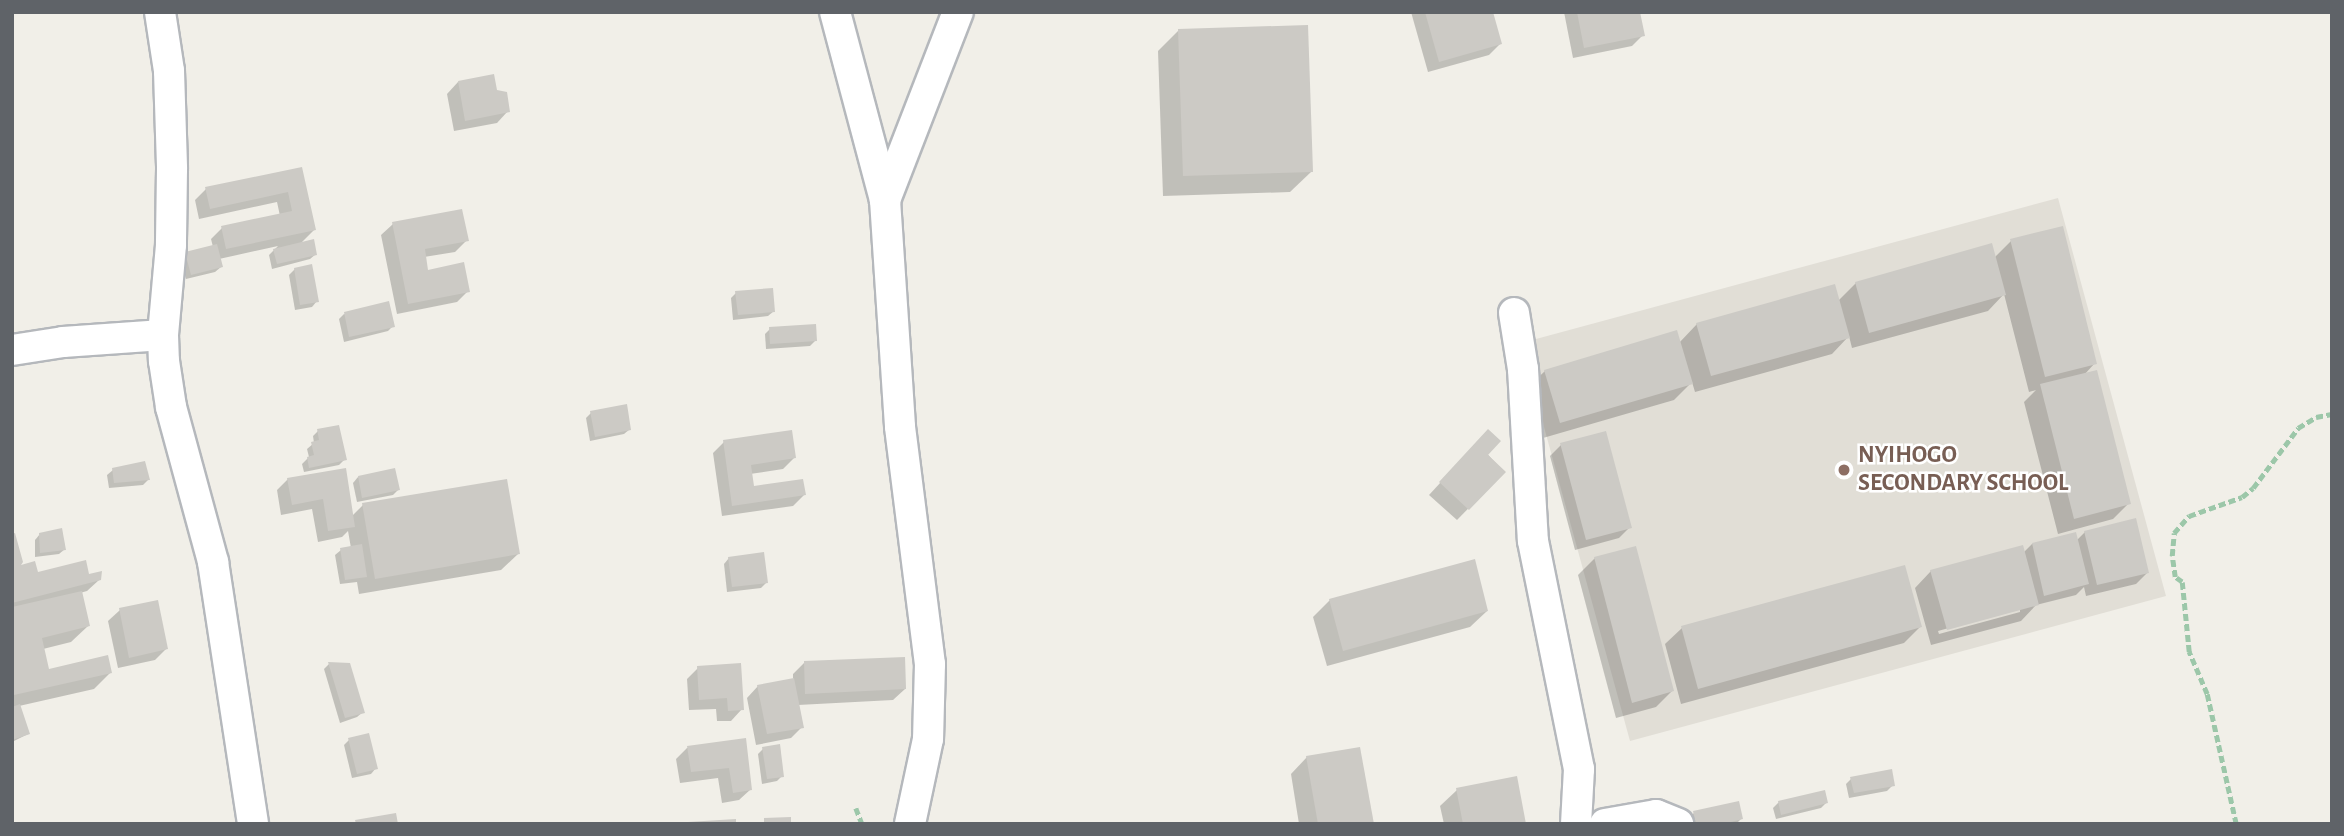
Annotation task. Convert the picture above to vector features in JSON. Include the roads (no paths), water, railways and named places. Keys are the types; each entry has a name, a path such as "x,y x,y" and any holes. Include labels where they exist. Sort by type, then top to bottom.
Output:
{"street":[{"path":"160,12 169,71 172,169 171,245 163,335 171,407 213,562 253,824"},
{"path":"835,12 885,200 900,427 930,664 928,739 910,824"},
{"path":"885,200 958,12"},
{"path":"1514,313 1523,369 1533,541 1578,769 1576,824"},
{"path":"12,350 63,342 163,335"},
{"path":"1605,824 1656,815 1678,824"}],"place":[{"name":"NYIHOGO SECONDARY SCHOOL","path":"1844,470"}]}
